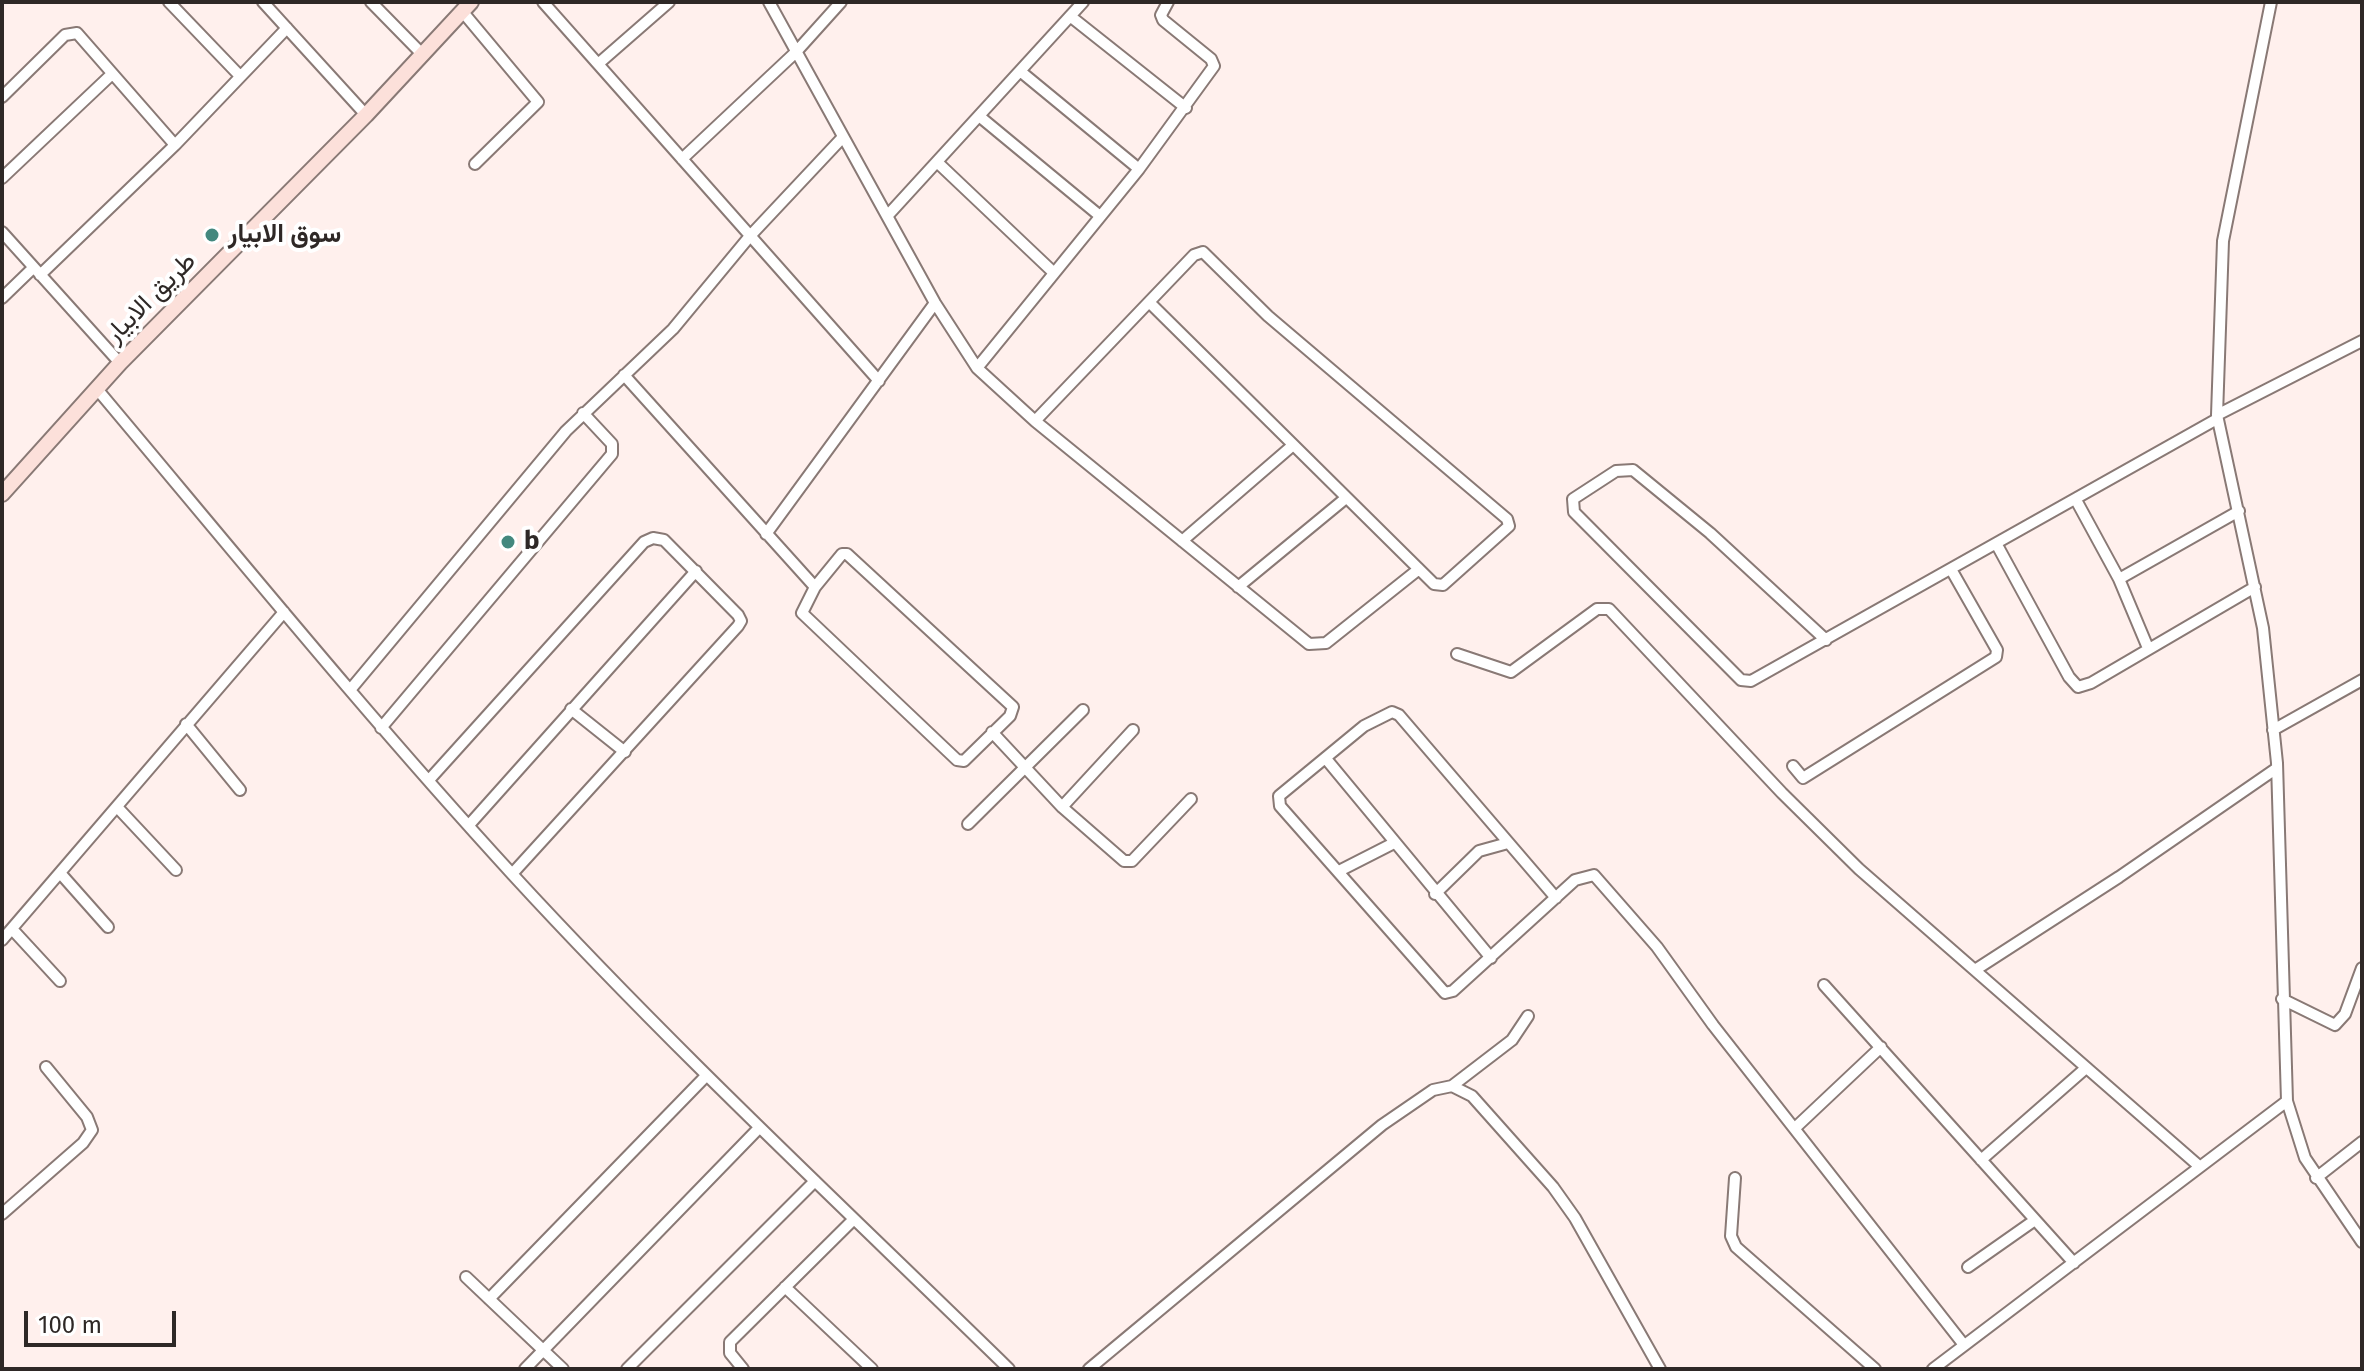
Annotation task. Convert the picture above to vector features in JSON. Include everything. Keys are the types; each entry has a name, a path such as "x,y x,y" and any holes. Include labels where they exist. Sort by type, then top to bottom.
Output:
{"main road":[{"name":"طريق الابيار","path":"2,494 120,363 366,115 466,6"}],"street":[{"path":"169,2 240,76"},
{"path":"263,2 366,115"},
{"path":"371,2 421,53"},
{"path":"543,2 879,381"},
{"path":"598,64 669,2"},
{"path":"769,2 889,214 935,303 977,368 1035,421 1309,644 1316,646 1326,643 1419,569"},
{"path":"682,159 796,52 841,2"},
{"path":"889,214 1083,2"},
{"path":"977,368 1139,169 1214,66 1211,59 1163,20 1161,15 1168,2"},
{"path":"2271,2 2223,241 2217,417 2263,628 2277,768 2287,1101 2296,1135 2316,1178 2362,1242"},
{"path":"466,6 538,102 536,108 475,164"},
{"path":"1070,16 1186,108"},
{"path":"2,298 36,272 175,145 287,28"},
{"path":"2,97 71,33 77,33 175,145"},
{"path":"1020,71 1139,169"},
{"path":"2,178 112,74"},
{"path":"979,116 1100,216"},
{"path":"350,690 583,413 673,329 750,236 843,137"},
{"path":"937,162 1053,272"},
{"path":"2,232 120,363"},
{"path":"1035,421 1151,304 1194,255 1203,252 1268,316 1507,519 1509,526 1443,585 1434,584 1151,304"},
{"path":"766,534 935,303"},
{"path":"1826,640 1710,533 1633,470 1616,471 1573,499 1574,512 1741,680 1751,681 1826,640 1952,571 2217,417 2362,341"},
{"path":"624,375 815,587"},
{"path":"97,389 381,728 512,874 705,1077 1009,1369"},
{"path":"381,728 612,454 612,444 583,413"},
{"path":"1182,541 1292,446"},
{"path":"1238,587 1346,498"},
{"path":"2076,500 2119,579 2148,648"},
{"path":"2119,579 2239,511"},
{"path":"429,780 644,542 653,538 664,540 741,621 512,874"},
{"path":"1997,545 2074,684 2083,687 2255,587"},
{"path":"847,554 1010,702 1012,713 969,757 957,760 802,613 815,587 836,558 847,554"},
{"path":"469,825 696,571"},
{"path":"1793,766 1803,778 1996,657 1997,650 1952,571"},
{"path":"1457,654 1511,672 1597,609 1609,609 1837,848 2199,1166"},
{"path":"2,940 284,612"},
{"path":"2273,730 2362,680"},
{"path":"571,709 625,752"},
{"path":"968,824 1083,710"},
{"path":"1556,898 1399,715 1385,714 1364,726 1278,800 1445,993 1453,991 1491,958 1556,898 1575,880 1594,875 1657,947 1964,1345"},
{"path":"186,724 240,790"},
{"path":"1062,807 1133,730"},
{"path":"992,732 1062,807 1128,862 1191,799"},
{"path":"1327,760 1491,958"},
{"path":"1975,970 2119,877 2277,768"},
{"path":"118,808 176,870"},
{"path":"1339,871 1394,843"},
{"path":"1435,894 1479,851 1508,843"},
{"path":"61,874 108,927"},
{"path":"12,929 60,981"},
{"path":"2282,999 2335,1025 2345,1014 2362,968"},
{"path":"1824,985 2074,1263"},
{"path":"1089,1369 1382,1125 1423,1096 1452,1086 1512,1040 1528,1016"},
{"path":"1795,1128 1881,1047"},
{"path":"2,1214 83,1143 92,1130 87,1117 46,1067"},
{"path":"1981,1160 2086,1068"},
{"path":"489,1299 705,1077"},
{"path":"1452,1086 1472,1096 1553,1187 1611,1277 1660,1369"},
{"path":"1933,1369 2287,1101"},
{"path":"525,1369 759,1128"},
{"path":"2316,1178 2362,1142"},
{"path":"1735,1178 1731,1236 1736,1247 1875,1369"},
{"path":"627,1369 815,1181"},
{"path":"743,1369 728,1347 854,1219"},
{"path":"1968,1267 2035,1220"},
{"path":"466,1277 563,1369"},
{"path":"785,1287 872,1369"}],"place":[{"name":"سوق الابيار","path":"212,235"},
{"name":"b","path":"508,542"}]}
